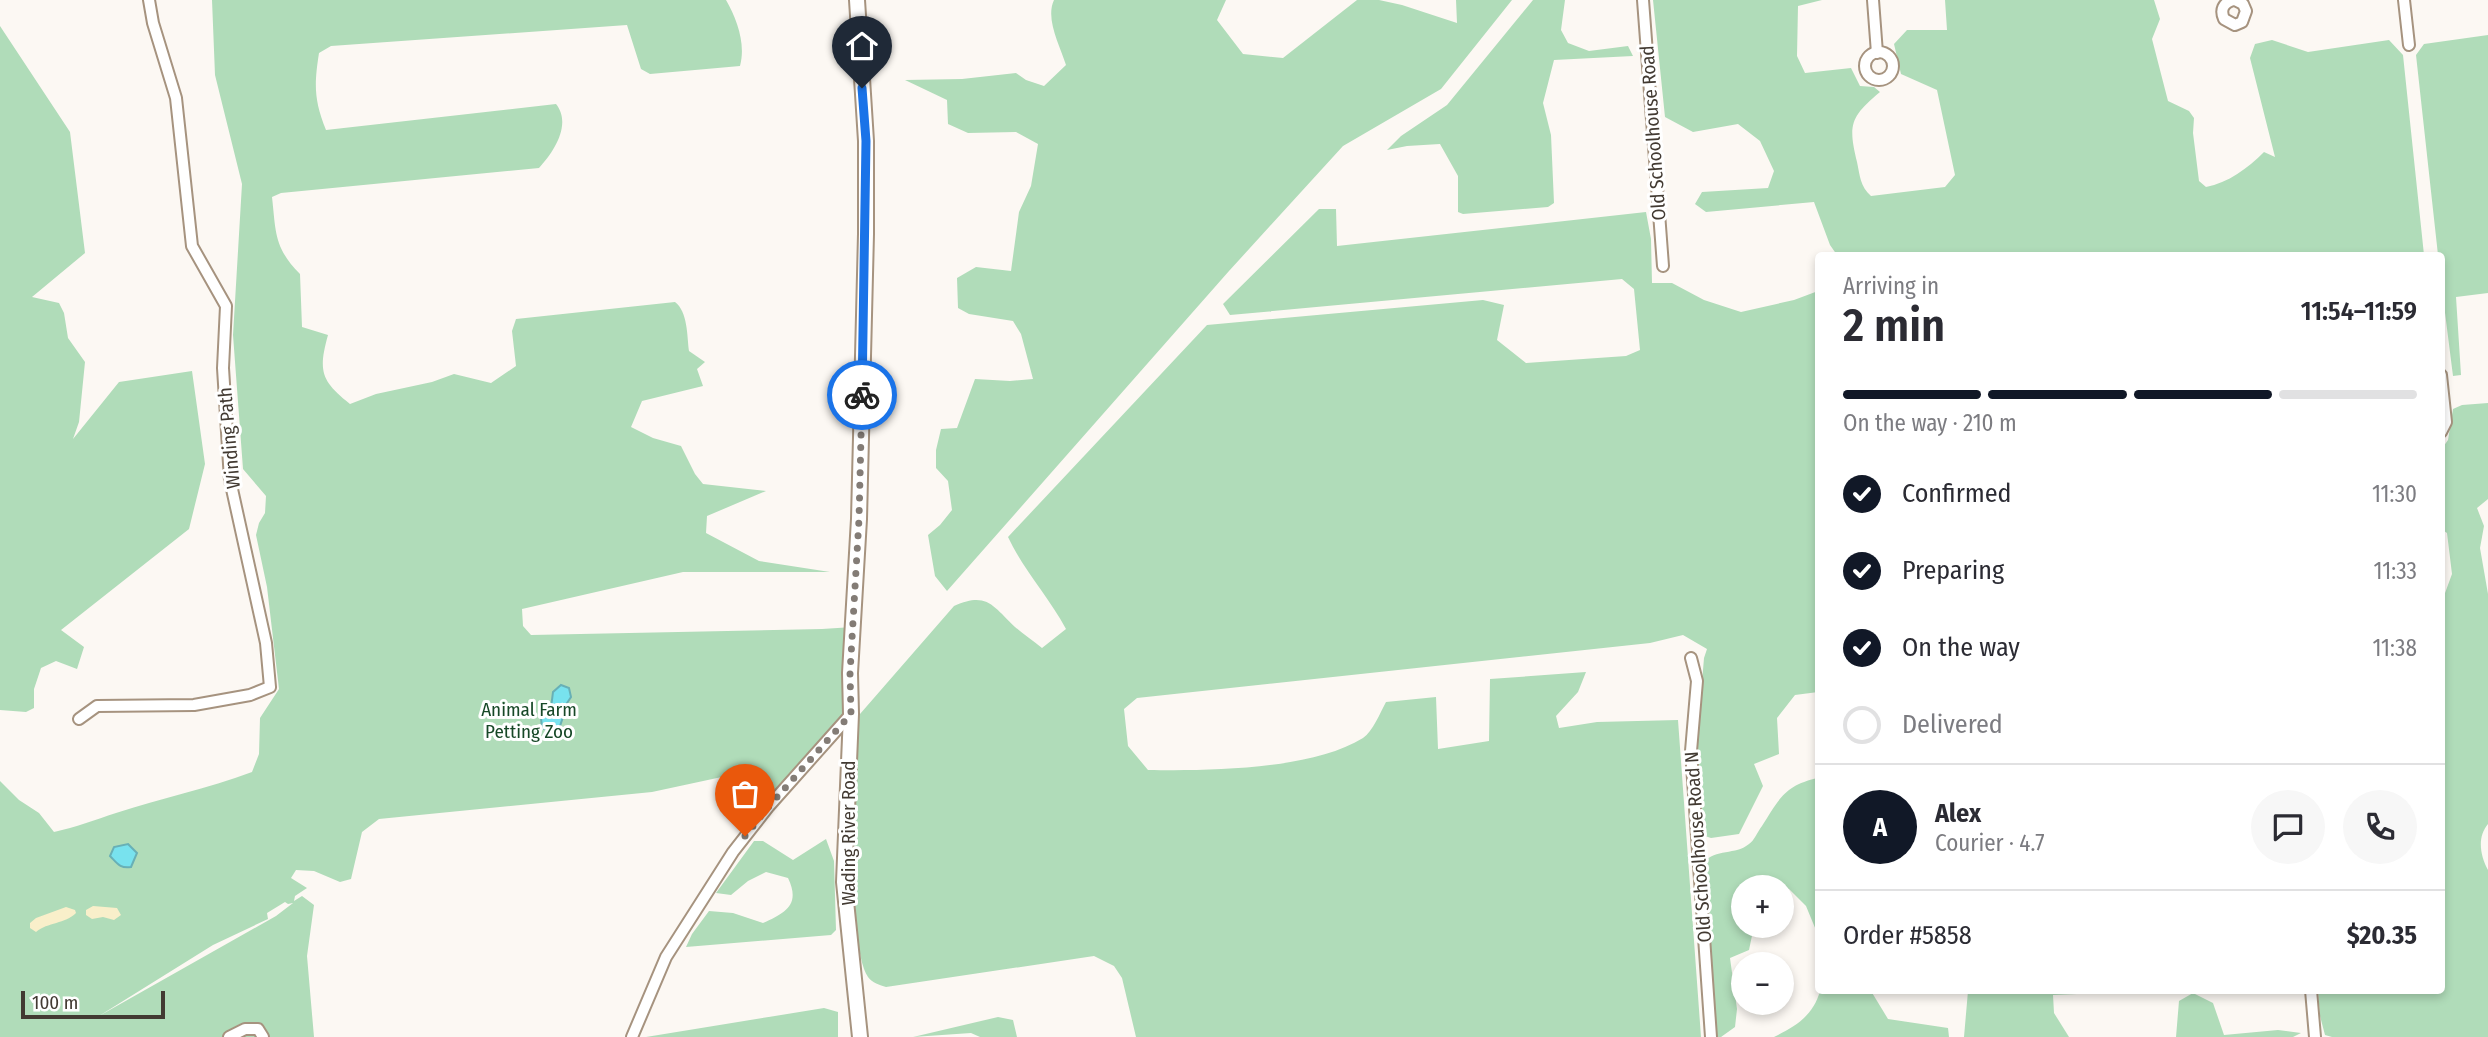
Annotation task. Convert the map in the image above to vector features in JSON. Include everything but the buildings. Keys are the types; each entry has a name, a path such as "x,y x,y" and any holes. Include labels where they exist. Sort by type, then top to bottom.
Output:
{"main road":[{"name":"Wading River Road","path":"857,0 866,141 866,234 859,519 850,673 851,714 844,882 860,1037"}],"street":[{"name":"Winding Path","path":"79,719 97,706 194,705 250,695 270,687 266,643 230,480 223,368 226,306 191,246 176,98 153,23 149,0"},
{"name":"Old Schoolhouse Road","path":"1643,0 1662,267"},
{"path":"1873,0 1877,53"},
{"path":"2404,0 2409,45"},
{"name":"Old Schoolhouse Road N","path":"1691,658 1697,681 1690,751 1711,1037"},
{"path":"632,1037 666,957 733,852 769,806 851,714"},
{"path":"2311,994 2315,1037"},
{"path":"229,1037 245,1029 258,1029 263,1037"}],"green space":[{"name":"Animal Farm Petting Zoo","path":"212,0 726,0 739,32 742,49 740,66 650,74 641,69 627,25 331,46 319,53 316,74 317,101 326,130 556,104 562,120 562,129 555,146 539,168 281,193 272,197 276,230 285,256 300,274 302,327 328,335 323,358 324,374 333,389 350,404 376,394 432,382 454,374 491,383 516,366 512,331 516,319 675,302 685,318 689,351 705,362 697,369 703,386 642,401 631,427 653,438 681,446 703,484 766,491 707,516 706,533 759,561 830,572 683,572 522,609 523,626 531,635 853,627 851,713 777,796 745,772 652,792 379,819 362,832 351,879 340,882 314,871 296,870 291,878 307,888 295,896 294,901 302,896 314,905 307,956 314,1037 0,1037 0,781 19,800 39,813 54,832 235,778 252,772 259,754 260,718 279,689 267,587 256,535 265,513 266,496 243,469 233,335 242,184 215,75","holes":["285,902 293,903 276,916 99,1016 213,945 268,919 267,913"]},
{"path":"1054,0 1226,0 1217,20 1243,54 1283,58 1357,0 1379,0 1402,5 1457,23 1456,0 1512,0 1441,89 1343,146 947,591 935,576 928,535 952,510 948,481 936,468 936,450 941,429 957,428 975,379 1033,379 1021,334 1013,321 969,314 958,308 957,278 976,267 1011,271 1019,212 1031,186 1038,144 1016,132 968,133 948,124 947,100 905,80 962,79 1016,73 1026,80 1044,86 1066,65 1052,24"},
{"path":"1533,0 1565,0 1561,30 1568,43 1589,51 1628,46 1633,56 1554,60 1543,103 1551,135 1554,203 1548,207 1463,214 1458,212 1458,176 1440,144 1387,150 1401,136 1447,105"},
{"path":"1653,0 1822,0 1798,6 1797,56 1805,73 1851,68 1860,86 1874,87 1880,92 1862,108 1852,130 1854,149 1865,188 1871,196 1945,187 1955,175 1937,90 1901,74 1894,44 1907,30 1947,30 1945,0 2154,0 2160,19 2152,39 2168,101 2189,111 2194,118 2193,133 2199,181 2206,187 2237,174 2264,152 2275,157 2250,58 2255,44 2272,40 2308,52 2389,40 2403,55 2424,252 1835,252 1814,202 1706,212 1695,204 1702,192 1768,188 1774,171 1760,141 1738,124 1693,132 1665,117"},
{"path":"0,26 70,132 85,253 32,297 59,303 64,313 68,338 85,362 79,422 73,439 119,382 192,371 205,464 189,529 61,630 84,647 77,669 56,661 41,668 34,689 34,708 26,712 0,710"},
{"path":"2488,35 2488,293 2456,297 2461,375 2453,376 2445,313 2445,252 2438,252 2416,55 2424,44"},
{"path":"1319,209 1336,209 1337,246 1646,212 1651,239 1652,283 1672,283 1704,300 1741,312 1794,300 1815,292 1815,692 1795,695 1777,718 1779,754 1754,764 1763,786 1739,834 1711,838 1702,835 1697,743 1707,649 1683,635 1650,643 1137,698 1124,709 1128,746 1148,770 1229,769 1316,757 1341,749 1367,735 1386,702 1436,697 1438,749 1489,741 1490,679 1586,672 1578,692 1556,716 1559,728 1597,722 1678,720 1701,1037 1136,1037 1122,978 1114,966 1094,956 886,987 868,977 861,959 854,895 856,725 860,714 954,606 974,600 989,603 1042,648 1066,629 1008,537 1207,325 1483,300 1504,305 1497,340 1526,363 1626,356 1640,350 1634,289 1622,279 1230,315 1223,304"},
{"path":"2488,403 2488,499 2477,508 2484,526 2480,548 2488,594 2488,824 2482,835 2481,846 2488,870 2488,1037 2332,1037 2325,1035 2318,994 2445,994 2445,593 2452,574 2445,532 2445,444 2453,409 2462,405"},
{"path":"1815,779 1815,928 1806,906 1794,894 1794,875 1731,875 1731,938 1752,938 1749,950 1731,952 1731,1015 1736,1015 1735,1027 1721,1037 1716,1037 1704,862 1714,855 1738,850 1749,844 1784,794"},
{"path":"826,839 834,861 836,930 831,935 686,947 709,911 733,913 763,923 789,907 793,895 788,878 766,872 748,881 731,895 716,893 754,841 763,841 793,860"},
{"path":"1819,994 1873,994 1888,1019 1948,1028 1949,1037 1774,1037 1803,1019"},
{"path":"1968,994 2077,994 2053,995 2054,1013 2069,1037 1964,1037"},
{"path":"2195,994 2213,1003 2224,1035 2278,1030 2301,1033 2293,1037 2176,1037 2179,1001"},
{"path":"824,1008 838,1012 838,1037 646,1037"},
{"path":"998,1017 1013,1020 1017,1037 980,1037 971,1033 913,1037"}],"sand":[{"path":"93,906 117,908 121,915 114,920 103,917 92,919 86,915 86,910"},
{"path":"66,907 76,913 36,932 30,928 30,923 36,918"}],"water":[{"path":"561,685 569,688 571,697 561,712 563,717 559,729 553,732 542,728 541,718 551,708 553,692"},
{"path":"128,844 137,853 131,867 124,867 110,856 114,847"}],"way so far":[{"path":"745,836 851,714 850,673 859,519 862,395"}],"route":[{"path":"862,88 866,141 866,234 862,395"}]}
